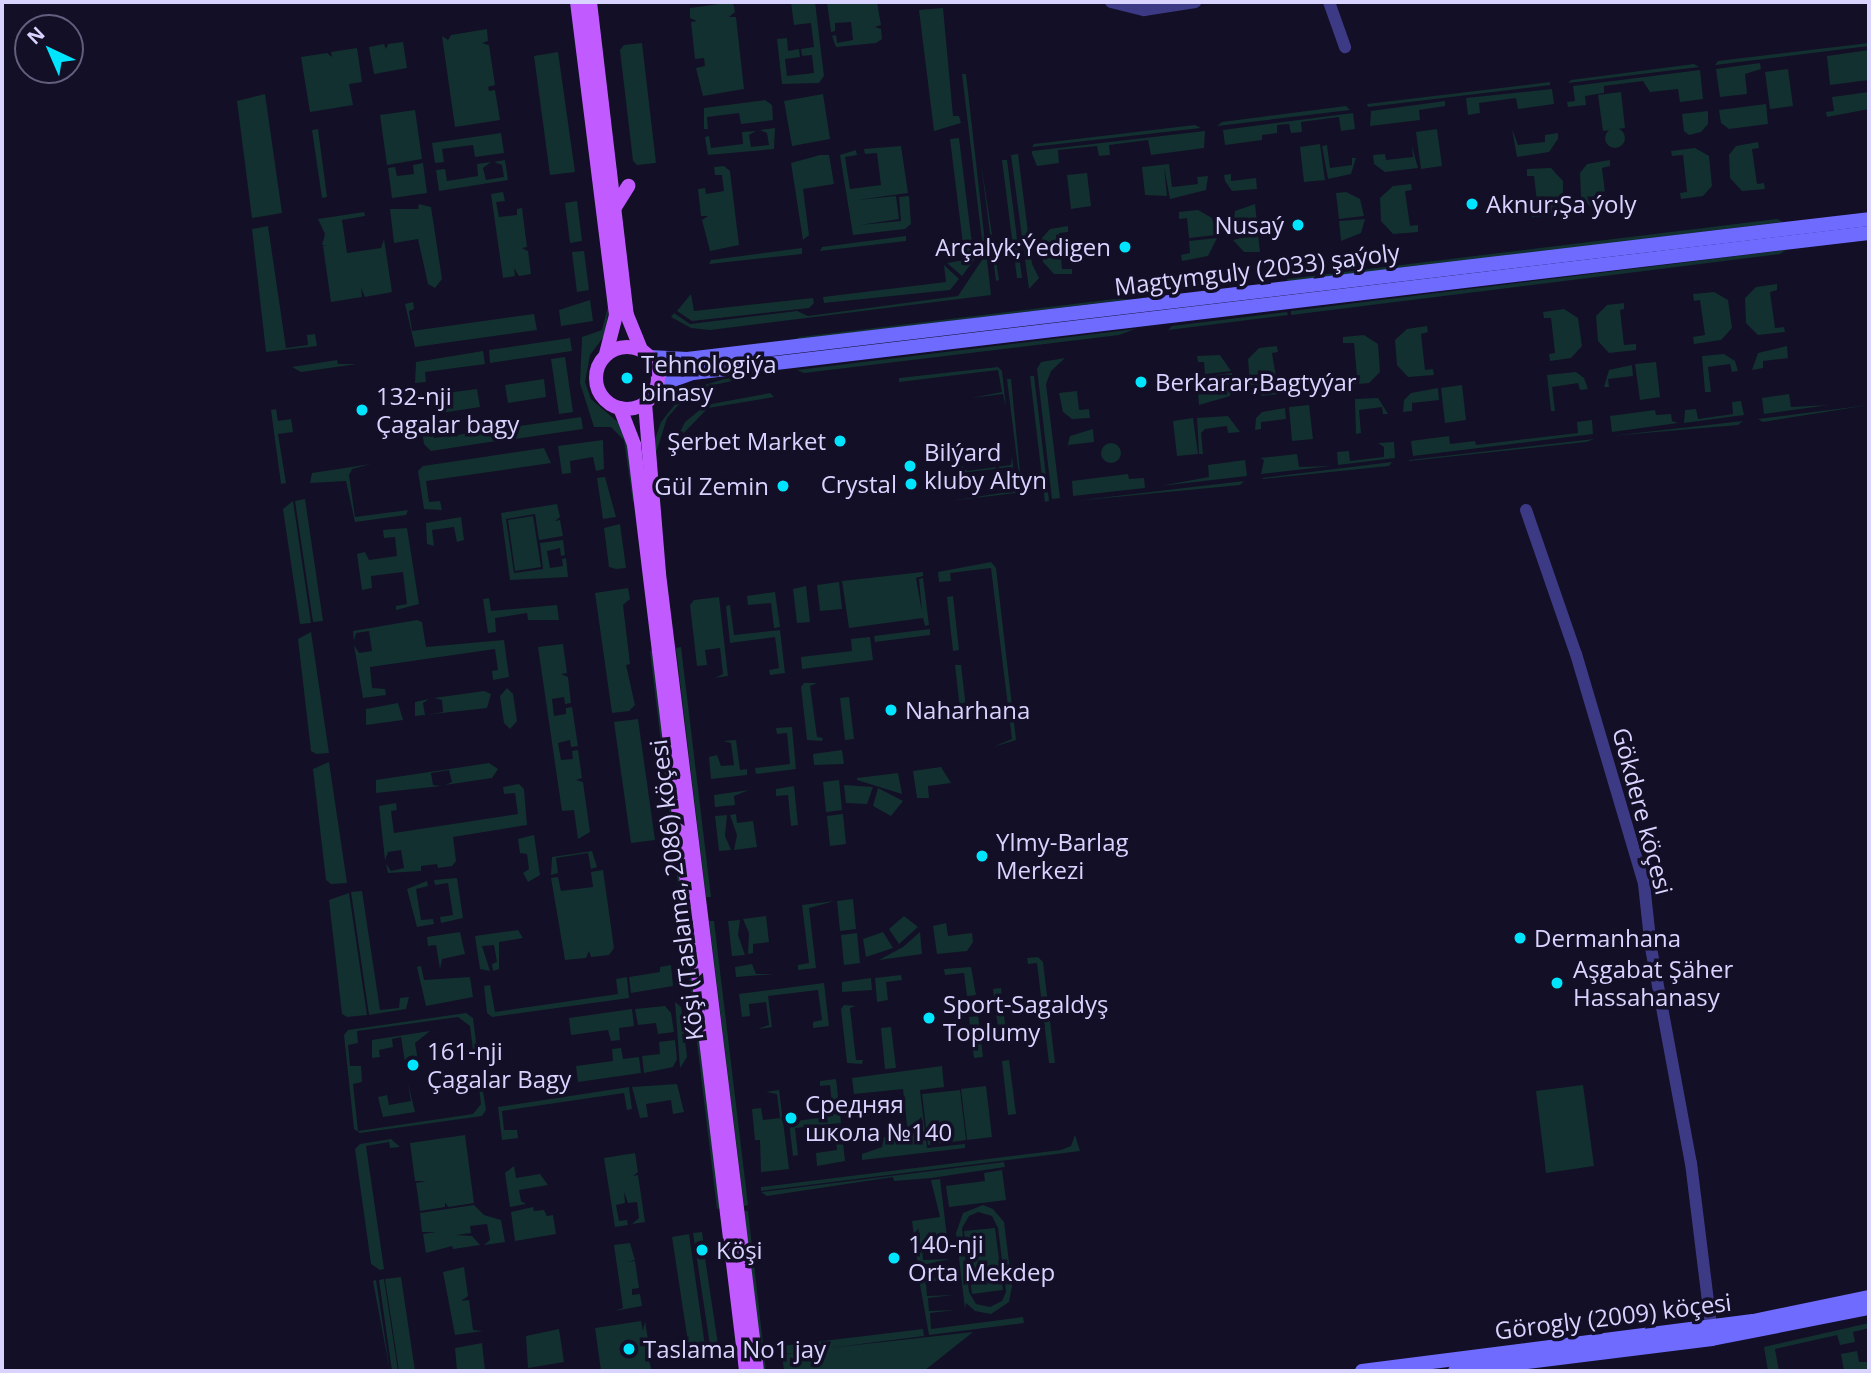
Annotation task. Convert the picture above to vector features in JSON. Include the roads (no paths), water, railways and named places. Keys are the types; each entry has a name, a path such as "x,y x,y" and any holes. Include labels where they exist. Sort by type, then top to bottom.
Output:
{"main road":[{"path":"577,2 616,315 606,354 596,372 595,383 606,401 620,408 645,403 657,386 646,353 627,315 612,212 590,2"},
{"path":"612,212 628,186"},
{"name":"Magtymguly (2033) şaýoly","path":"646,353 687,359 1869,219"},
{"name":"Magtymguly (2033) şaýoly","path":"657,386 693,373 1869,233"},
{"path":"606,354 623,346 646,353"},
{"name":"Köşi (Taslama, 2086) köçesi","path":"645,403 659,574 757,1371"},
{"name":"Köşi (Taslama, 2086) köçesi","path":"620,408 635,456 746,1371"},
{"name":"Görogly (2009) köçesi","path":"1362,1371 1711,1332 1869,1297"},
{"name":"Görogly (2009) köçesi","path":"1455,1371 1548,1360 1869,1308"},
{"path":"1524,1371 1548,1360"}],"street":[{"path":"1111,2 1144,10 1195,2"},
{"path":"1329,2 1345,47"},
{"name":"Gökdere köçesi","path":"1526,510 1577,654 1642,872 1691,1164 1711,1332"}],"place":[{"name":"Aknur;Şa ýoly","path":"1472,204"},
{"name":"Nusaý","path":"1298,225"},
{"name":"Arçalyk;Ýedigen","path":"1125,247"},
{"name":"Tehnologiýa binasy","path":"627,378"},
{"name":"Berkarar;Bagtyýar","path":"1141,382"},
{"name":"132-nji Çagalar bagy","path":"362,410"},
{"name":"Şerbet Market","path":"840,441"},
{"name":"Bilýard kluby Altyn","path":"910,466"},
{"name":"Crystal","path":"911,484"},
{"name":"Gül Zemin","path":"783,486"},
{"name":"Naharhana","path":"891,710"},
{"name":"Ylmy-Barlag Merkezi","path":"982,856"},
{"name":"Dermanhana","path":"1520,938"},
{"name":"Aşgabat Şäher Hassahanasy","path":"1557,983"},
{"name":"Sport-Sagaldyş Toplumy","path":"929,1018"},
{"name":"161-nji Çagalar Bagy","path":"413,1065"},
{"name":"Средняя школа №140","path":"791,1118"},
{"name":"Köşi","path":"702,1250"},
{"name":"140-nji Orta Mekdep","path":"894,1258"},
{"name":"Taslama No1 jay","path":"629,1349"}]}
